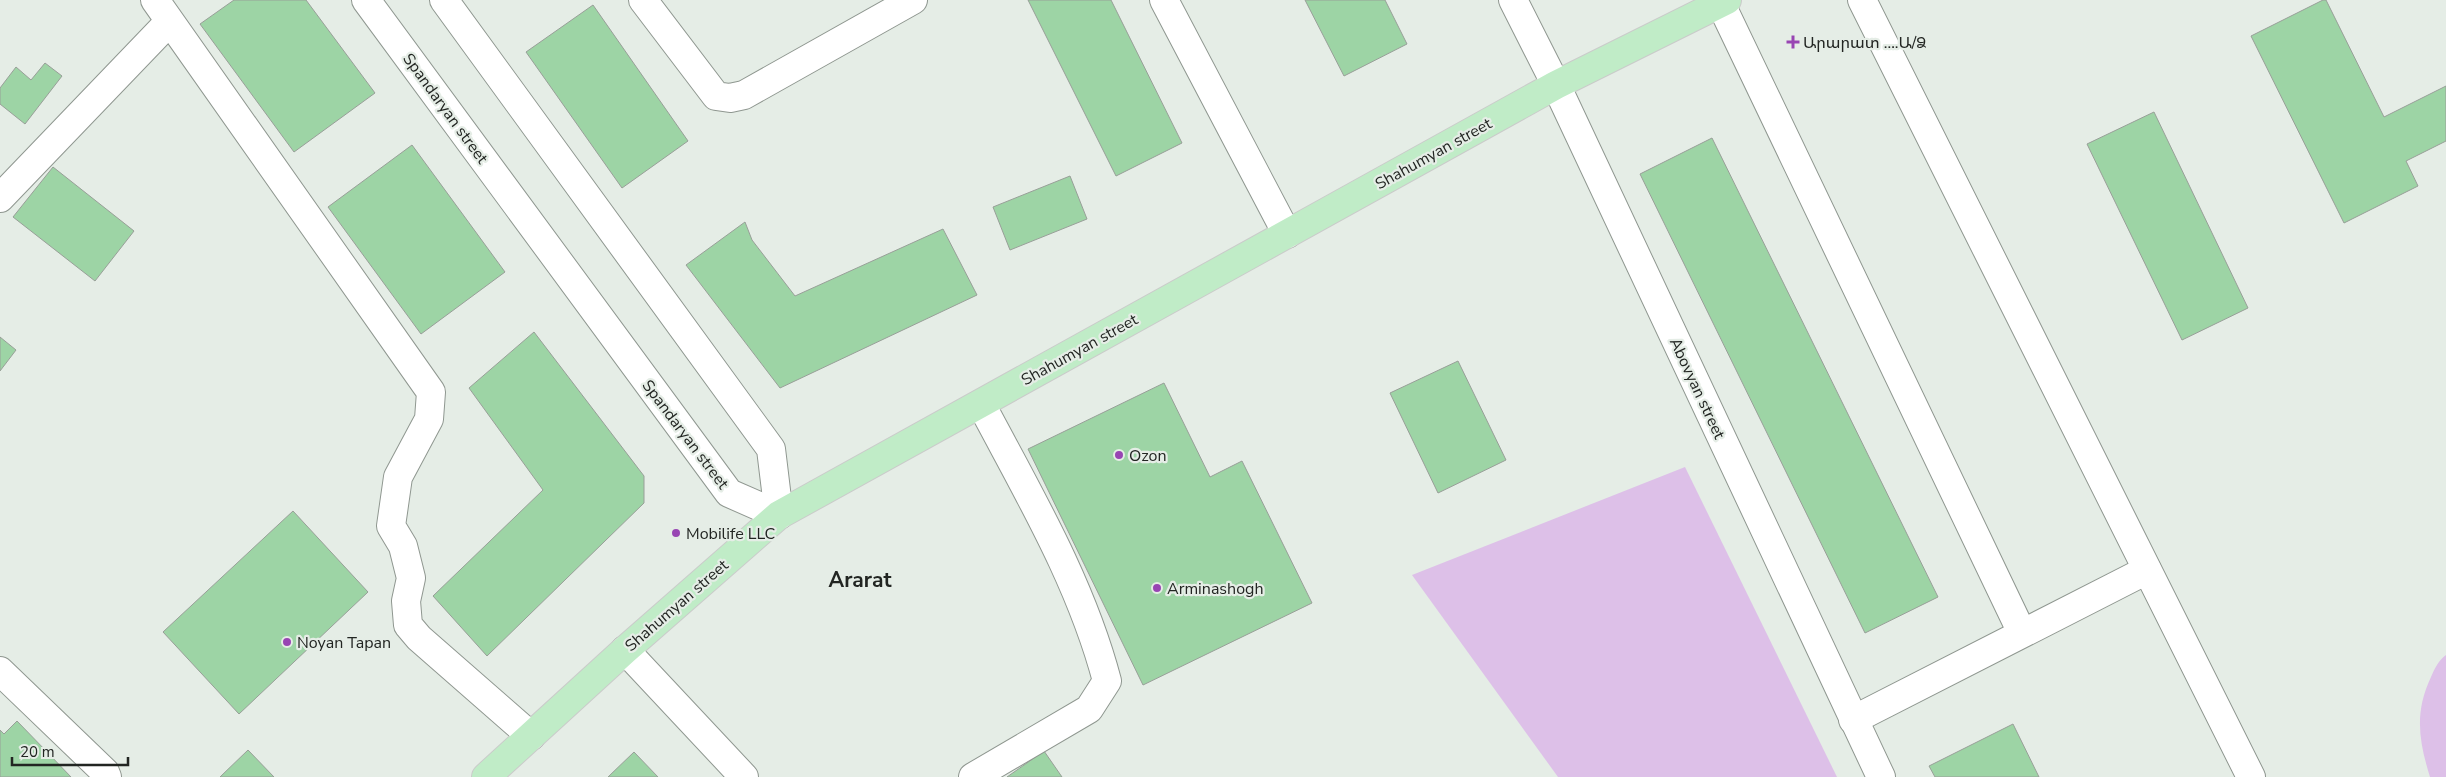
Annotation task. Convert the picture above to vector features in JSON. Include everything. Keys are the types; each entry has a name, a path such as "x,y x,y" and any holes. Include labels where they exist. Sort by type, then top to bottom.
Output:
{"main road":[{"name":"Shahumyan street","path":"486,777 625,650 780,515 1556,85 1722,1"}],"street":[{"name":"Spandaryan street","path":"366,0 729,493 780,515"},
{"path":"444,0 771,449 780,515"},
{"path":"644,0 716,96 730,98 744,95 913,0"},
{"path":"1164,0 1287,234"},
{"name":"Abovyan street","path":"1513,0 1556,85 1881,777"},
{"path":"1862,0 2252,777"},
{"path":"1722,1 2022,633"},
{"path":"0,198 162,11 430,392 429,419 398,477 391,526 404,546 411,578 406,600 408,625 419,638 531,736"},
{"path":"973,777 1089,709 1107,681 1098,648 1056,545 981,404"},
{"path":"1853,720 2147,570"},
{"path":"625,650 744,777"},
{"path":"0,671 105,772 107,777"}],"shaded area":[{"path":"1685,467 1837,777 1558,777 1412,575"},
{"path":"2446,655 2446,777 2430,777 2421,739 2420,715 2431,677 2439,662"}],"building":[{"path":"234,0 306,0 375,93 294,152 200,24"},
{"path":"1028,0 1111,0 1182,143 1116,176"},
{"path":"1305,0 1385,0 1407,44 1344,76"},
{"path":"2326,0 2384,117 2446,86 2446,141 2406,161 2418,186 2344,223 2251,36"},
{"path":"593,5 688,141 622,188 526,52"},
{"path":"45,63 62,76 25,124 0,104 0,88 16,67 31,80"},
{"path":"2154,112 2248,308 2182,340 2087,144"},
{"path":"1712,138 1938,597 1865,633 1640,174"},
{"path":"412,145 505,272 421,334 328,207"},
{"path":"53,167 134,231 95,281 13,217"},
{"path":"1070,176 1087,219 1010,250 993,207"},
{"path":"745,222 752,240 795,296 943,229 977,295 780,388 686,265"},
{"path":"534,332 644,476 644,503 487,656 433,596 543,490 469,388"},
{"path":"0,337 16,350 0,371"},
{"path":"1458,361 1506,460 1438,493 1390,393"},
{"path":"1164,383 1210,477 1242,461 1312,603 1143,685 1028,449"},
{"path":"293,511 368,592 239,714 163,632"},
{"path":"17,721 71,777 0,777 0,730 4,734"},
{"path":"2013,724 2039,777 1935,777 1929,766"},
{"path":"248,750 274,777 220,777"},
{"path":"1044,751 1062,777 1007,777"},
{"path":"634,752 658,777 608,777"}],"place":[{"name":"Արարատ ....Ա/Ձ","path":"1793,42"},
{"name":"Ozon","path":"1119,455"},
{"name":"Mobilife LLC","path":"676,533"},
{"name":"Arminashogh","path":"1157,588"},
{"name":"Noyan Tapan","path":"287,642"}],"district":[{"name":"Ararat","path":"860,580"}]}
